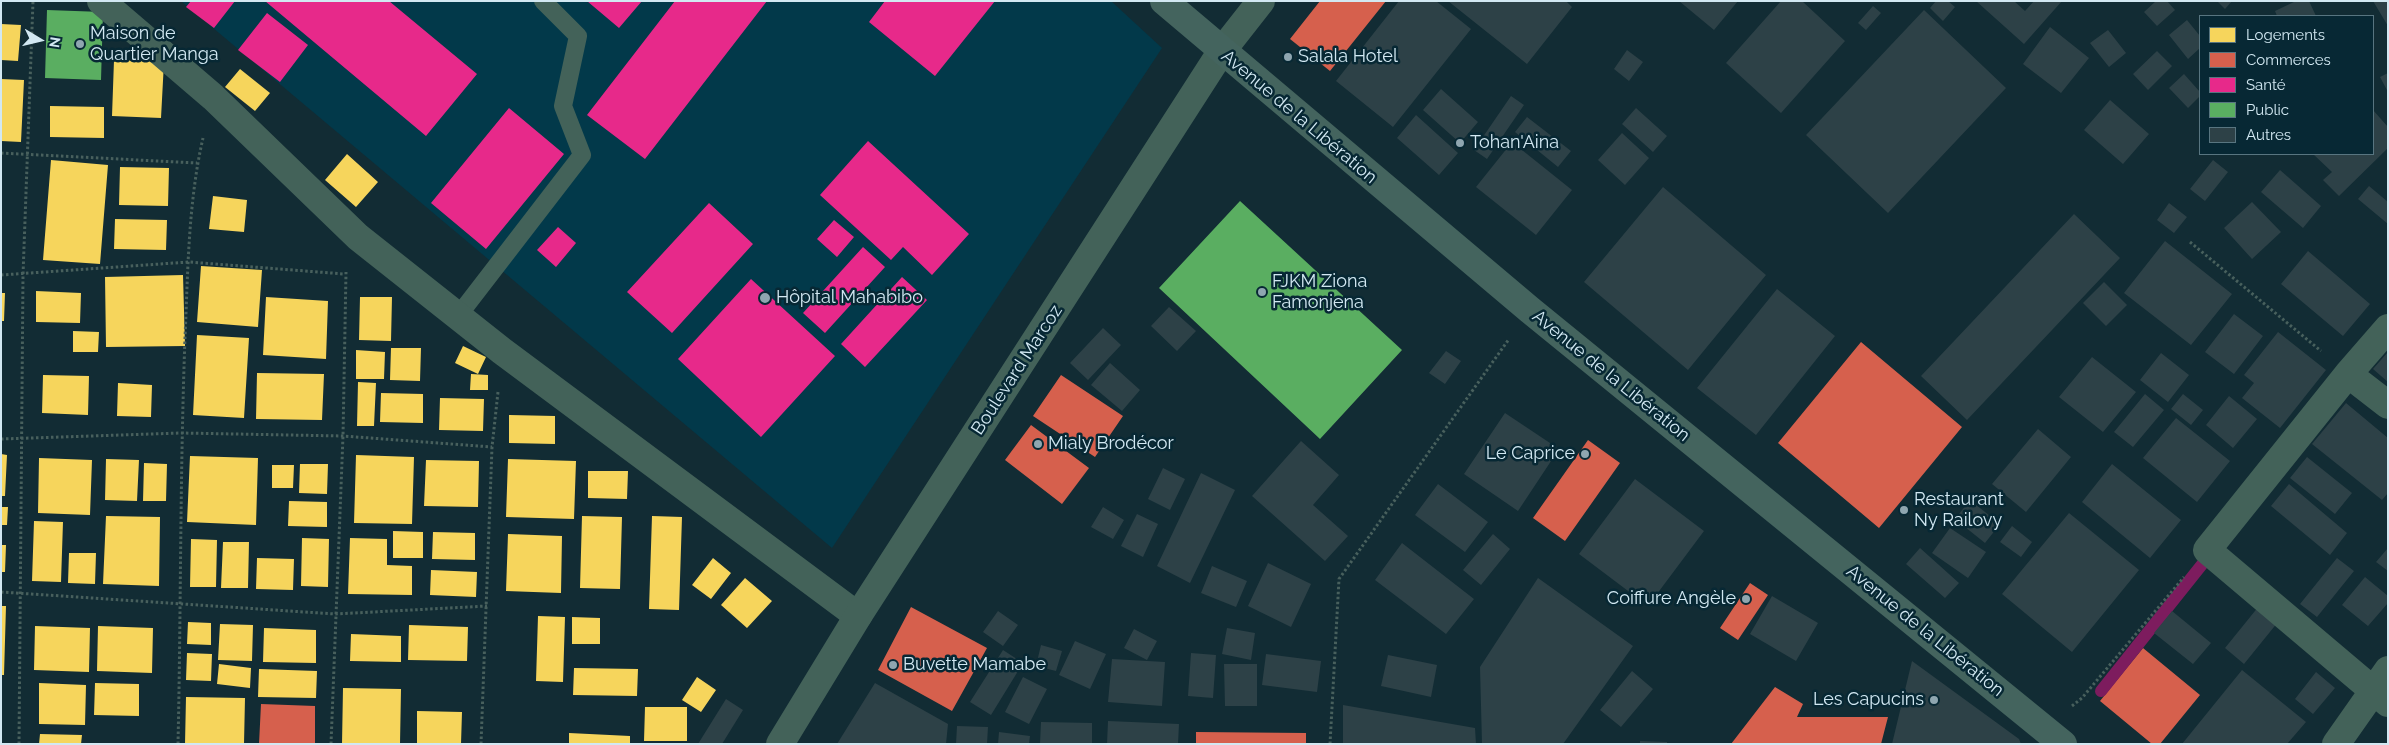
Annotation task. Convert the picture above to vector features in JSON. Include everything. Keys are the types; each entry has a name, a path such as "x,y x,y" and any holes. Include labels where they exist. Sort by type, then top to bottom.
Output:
{"main road":[{"name":"Avenue de la Libération","path":"1164,1 1221,52 1530,310 2053,738"}],"street":[{"path":"101,1 213,97 358,237 502,351 858,616"},
{"name":"Boulevard Marcoz","path":"780,744 858,616 1221,52 1261,1"},
{"path":"2336,744 2383,688 2207,550 2348,374 2388,328"},
{"path":"2348,374 2388,405"}],"lane":[{"path":"458,316 582,155 563,106 578,36 543,1"}],"path":[{"path":"19,744 22,593 23,275 29,153 33,1"},
{"path":"178,744 181,604 181,433 189,262 197,163 213,97"},
{"path":"1,153 197,163"},
{"path":"331,744 343,436 345,274 358,237"},
{"path":"2190,242 2348,374"},
{"path":"1,275 23,275 189,262 345,274"},
{"path":"1330,744 1340,579 1530,310"},
{"path":"481,744 492,447 502,351"},
{"path":"1,439 181,433 343,436 492,447"},
{"path":"2082,698 2207,550"},
{"path":"1,592 335,614 486,606"}],"shaded area":[{"name":"Hôpital Mahabibo","path":"181,1 1111,1 1162,48 832,548"}],"building: Logements":[{"path":"1,24 21,25 18,61 1,60"},
{"path":"114,60 164,62 161,118 112,116"},
{"path":"240,69 270,93 255,111 225,87"},
{"path":"1,79 24,80 21,142 1,141"},
{"path":"50,106 104,107 104,138 50,137"},
{"path":"347,154 378,182 356,207 325,180"},
{"path":"51,160 108,165 100,264 43,260"},
{"path":"120,167 169,168 168,206 119,205"},
{"path":"213,196 247,200 244,232 209,229"},
{"path":"115,219 167,220 166,250 114,249"},
{"path":"201,266 262,270 258,327 197,322"},
{"path":"183,275 185,346 106,347 105,277"},
{"path":"36,291 81,293 80,323 36,322"},
{"path":"1,293 5,293 4,321 1,321"},
{"path":"266,297 328,301 326,359 263,355"},
{"path":"360,297 392,297 391,341 359,340"},
{"path":"73,331 99,332 98,352 73,352"},
{"path":"197,335 249,338 244,418 193,415"},
{"path":"463,346 486,357 478,374 455,363"},
{"path":"391,348 421,348 420,381 390,380"},
{"path":"356,350 385,352 384,379 356,379"},
{"path":"257,373 324,374 322,420 256,419"},
{"path":"471,374 488,375 488,390 470,390"},
{"path":"43,375 89,376 88,415 42,413"},
{"path":"358,382 376,383 374,426 357,426"},
{"path":"118,383 152,385 151,417 117,416"},
{"path":"381,393 423,394 423,423 380,422"},
{"path":"440,398 484,399 483,431 439,430"},
{"path":"509,415 555,416 555,444 509,443"},
{"path":"1,454 7,455 5,496 1,496"},
{"path":"356,455 414,457 412,524 354,523"},
{"path":"190,456 258,458 256,525 187,522"},
{"path":"39,458 92,460 90,515 38,513"},
{"path":"106,459 139,460 137,501 105,500"},
{"path":"508,459 576,461 574,519 506,517"},
{"path":"426,460 479,461 478,507 424,506"},
{"path":"144,463 167,464 166,501 143,501"},
{"path":"300,464 328,464 327,494 299,493"},
{"path":"272,465 294,465 293,488 272,488"},
{"path":"588,471 628,471 627,499 588,498"},
{"path":"289,501 327,502 327,527 288,526"},
{"path":"1,507 8,507 7,525 1,525"},
{"path":"106,516 160,517 159,586 103,584"},
{"path":"582,516 622,517 620,589 580,588"},
{"path":"652,516 682,517 679,610 649,609"},
{"path":"34,521 63,522 61,582 32,581"},
{"path":"393,531 423,532 423,558 393,558"},
{"path":"433,532 475,533 475,560 432,559"},
{"path":"508,534 562,536 561,593 506,591"},
{"path":"302,538 329,539 328,587 301,586"},
{"path":"350,538 387,539 387,565 412,566 412,595 348,594"},
{"path":"191,539 217,540 216,587 190,587"},
{"path":"223,542 249,542 248,588 221,588"},
{"path":"1,545 6,545 5,572 1,572"},
{"path":"69,553 96,553 95,584 68,583"},
{"path":"257,558 294,559 293,590 256,589"},
{"path":"713,558 731,573 711,599 692,585"},
{"path":"431,570 477,572 476,597 430,595"},
{"path":"745,578 772,601 747,628 721,605"},
{"path":"1,606 6,606 4,675 1,675"},
{"path":"538,616 565,617 563,682 536,681"},
{"path":"572,617 600,618 600,644 572,644"},
{"path":"188,622 211,623 211,645 187,644"},
{"path":"220,624 253,625 252,661 218,660"},
{"path":"409,625 468,627 467,661 408,660"},
{"path":"35,626 90,628 89,672 34,670"},
{"path":"98,626 153,628 152,673 97,671"},
{"path":"264,628 316,630 316,663 263,662"},
{"path":"351,634 401,636 401,662 350,661"},
{"path":"187,653 212,654 211,681 186,680"},
{"path":"219,664 251,668 250,688 217,684"},
{"path":"574,668 638,669 637,696 573,695"},
{"path":"259,669 317,671 316,698 258,697"},
{"path":"697,677 716,690 701,712 682,700"},
{"path":"39,683 86,685 85,725 39,724"},
{"path":"95,683 139,684 139,716 94,715"},
{"path":"343,688 401,689 400,744 342,744"},
{"path":"186,697 245,698 244,744 185,744"},
{"path":"645,707 687,707 687,741 644,741"},
{"path":"417,711 462,712 461,744 417,744"},
{"path":"569,733 630,736 630,744 569,744"},
{"path":"40,734 82,735 81,744 39,744"}],"building: Commerces":[{"path":"1320,1 1386,1 1330,71 1290,39"},
{"path":"1861,342 1962,427 1879,528 1778,443"},
{"path":"1061,375 1123,416 1095,457 1033,416"},
{"path":"1031,425 1089,468 1062,504 1005,460"},
{"path":"1588,440 1620,463 1565,541 1533,518"},
{"path":"1750,583 1768,595 1738,640 1720,628"},
{"path":"911,607 987,648 952,711 878,670"},
{"path":"2143,648 2200,695 2160,744 2152,744 2100,701"},
{"path":"1775,687 1803,704 1797,717 1888,717 1881,744 1731,744"},
{"path":"261,704 315,706 315,744 259,744"},
{"path":"1196,732 1306,733 1306,744 1196,744"}],"building: Santé":[{"path":"191,1 235,1 214,28 186,7"},
{"path":"265,1 389,1 477,74 426,136"},
{"path":"587,1 642,1 619,28"},
{"path":"675,1 767,1 645,159 587,115"},
{"path":"885,1 995,1 935,76 869,22"},
{"path":"267,13 308,45 280,82 238,50"},
{"path":"509,108 564,154 486,249 431,203"},
{"path":"868,141 969,234 932,275 903,247 891,260 820,195"},
{"path":"709,203 753,244 672,333 627,292"},
{"path":"834,220 854,237 837,257 817,239"},
{"path":"558,227 576,243 556,267 537,250"},
{"path":"863,247 885,267 825,333 803,313"},
{"path":"902,277 927,300 865,367 841,344"},
{"path":"751,279 835,356 761,437 678,359"}],"building: Public":[{"path":"47,10 103,12 101,80 45,78"},
{"path":"1240,201 1402,350 1320,439 1159,288"}],"building: Autres":[{"path":"1399,1 1436,1 1471,29 1393,127 1336,81"},
{"path":"1448,1 1566,1 1572,7 1527,64"},
{"path":"1679,1 1738,1 1714,30"},
{"path":"1781,1 1802,1 1845,41 1781,113 1726,63"},
{"path":"1936,1 1948,1 1955,7 1943,21 1930,8"},
{"path":"1976,1 2014,1 2025,11 2034,1 2062,1 2024,44"},
{"path":"2156,1 2167,1 2175,10 2157,26 2144,12"},
{"path":"2217,1 2232,1 2225,9"},
{"path":"2296,1 2309,1 2316,15 2277,15 2275,11"},
{"path":"2373,1 2388,1 2388,26"},
{"path":"1873,6 1881,13 1866,30 1858,23"},
{"path":"1924,10 2006,88 1888,213 1806,135"},
{"path":"2187,20 2199,35 2199,49 2188,59 2169,35"},
{"path":"2050,27 2089,58 2061,93 2023,64"},
{"path":"2108,30 2126,53 2109,67 2090,43"},
{"path":"1627,50 1643,62 1629,81 1614,69"},
{"path":"2157,51 2172,66 2148,90 2133,74"},
{"path":"2388,73 2388,92 2380,77"},
{"path":"2184,74 2199,91 2199,97 2188,108 2169,88"},
{"path":"1441,89 1478,122 1460,143 1423,110"},
{"path":"1511,96 1524,105 1487,159 1474,150"},
{"path":"2110,100 2149,134 2123,164 2084,130"},
{"path":"1636,108 1667,136 1653,152 1622,124"},
{"path":"2374,111 2388,127 2388,148 2339,196 2323,180 2332,172 2314,155 2374,155"},
{"path":"1416,115 1458,153 1439,175 1397,138"},
{"path":"1527,117 1571,151 1558,167 1515,132"},
{"path":"1622,133 1649,158 1625,185 1598,160"},
{"path":"1512,142 1572,190 1536,235 1476,187"},
{"path":"2213,160 2228,172 2205,201 2190,189"},
{"path":"2280,170 2321,206 2303,228 2261,192"},
{"path":"2369,186 2388,202 2388,224 2358,199"},
{"path":"1663,187 1766,275 1688,370 1584,282"},
{"path":"2252,202 2281,232 2252,259 2224,228"},
{"path":"2169,203 2187,217 2174,233 2157,220"},
{"path":"2074,214 2120,258 1967,420 1921,376"},
{"path":"2165,241 2232,294 2191,345 2124,293"},
{"path":"2308,251 2370,304 2343,336 2281,284"},
{"path":"2104,282 2127,305 2106,326 2083,303"},
{"path":"1777,289 1835,336 1756,435 1697,388"},
{"path":"1169,307 1196,331 1177,351 1151,326"},
{"path":"2234,314 2263,336 2234,374 2205,352"},
{"path":"1103,328 1121,345 1088,380 1070,363"},
{"path":"2278,332 2326,370 2280,428 2242,398 2254,383 2244,375"},
{"path":"1446,351 1461,361 1445,384 1429,373"},
{"path":"2388,352 2388,382 2373,369"},
{"path":"2161,353 2189,375 2168,402 2140,380"},
{"path":"2092,357 2136,392 2103,432 2059,397"},
{"path":"1110,363 1140,390 1122,411 1091,385"},
{"path":"2145,394 2164,410 2133,447 2114,432"},
{"path":"2183,394 2203,410 2191,425 2171,409"},
{"path":"2229,396 2257,419 2233,448 2206,425"},
{"path":"2346,403 2388,438 2388,493 2382,500 2312,444"},
{"path":"1505,413 1559,449 1518,511 1464,474"},
{"path":"2176,418 2230,461 2197,502 2143,458"},
{"path":"2038,429 2071,457 2026,512 1992,484"},
{"path":"1301,441 1339,475 1313,505 1348,536 1325,561 1252,496"},
{"path":"2307,457 2352,493 2335,514 2290,478"},
{"path":"2112,464 2181,520 2150,558 2082,502"},
{"path":"1163,468 1185,479 1170,510 1148,499"},
{"path":"1201,473 1235,490 1190,583 1157,566"},
{"path":"1635,479 1704,531 1648,606 1579,554"},
{"path":"1438,484 1488,522 1465,552 1415,515"},
{"path":"2289,484 2347,533 2330,555 2271,506"},
{"path":"1970,500 2000,524 1985,543 1955,519"},
{"path":"1103,507 1124,520 1113,539 1091,527"},
{"path":"2069,513 2139,570 2072,652 2002,594"},
{"path":"1137,514 1158,524 1143,557 1121,546"},
{"path":"2012,526 2032,542 2021,557 2000,542"},
{"path":"1950,528 1986,552 1968,578 1932,553"},
{"path":"1493,534 1510,549 1481,585 1463,570"},
{"path":"1402,543 1474,599 1446,634 1375,580"},
{"path":"1920,548 1959,583 1945,598 1906,564"},
{"path":"2388,548 2388,571 2376,562"},
{"path":"2337,558 2354,571 2317,617 2300,604"},
{"path":"1268,563 1311,584 1291,627 1248,606"},
{"path":"1212,566 1247,581 1236,607 1201,593"},
{"path":"2365,577 2388,596 2388,603 2368,626 2342,605"},
{"path":"1538,578 1633,646 1563,744 1482,744 1480,667"},
{"path":"1772,596 1818,623 1796,661 1750,634"},
{"path":"2259,606 2278,622 2244,664 2225,648"},
{"path":"998,611 1018,625 1003,646 983,632"},
{"path":"2172,611 2211,643 2193,664 2154,633"},
{"path":"1227,628 1255,633 1251,660 1222,654"},
{"path":"1134,629 1157,641 1147,660 1124,648"},
{"path":"1075,641 1106,654 1090,689 1059,675"},
{"path":"1041,645 1062,651 1056,671 1036,666"},
{"path":"1003,650 1023,663 991,715 970,702"},
{"path":"1191,653 1216,655 1213,698 1188,696"},
{"path":"1266,654 1321,661 1317,692 1262,685"},
{"path":"1388,655 1437,665 1431,697 1381,686"},
{"path":"1112,659 1165,662 1162,706 1108,702"},
{"name":"Les Capucins","path":"1912,661 2019,739 2021,744 1892,744"},
{"path":"1224,664 1257,664 1257,706 1225,706"},
{"path":"2242,670 2306,722 2287,744 2182,744"},
{"path":"1632,671 1653,689 1621,727 1600,710"},
{"path":"2316,672 2335,688 2313,714 2295,699"},
{"path":"1023,677 1047,689 1029,724 1005,712"},
{"path":"875,683 948,724 946,744 837,744"},
{"path":"726,699 743,710 722,744 698,744"},
{"path":"1343,705 1475,728 1476,744 1343,744"},
{"path":"1108,721 1179,724 1178,744 1107,744"},
{"path":"1041,722 1092,723 1092,744 1040,744"},
{"path":"957,726 988,727 987,744 956,744"},
{"path":"999,732 1030,736 1029,744 998,744"},
{"path":"1640,741 1667,742 1667,744 1640,744"}],"waterway":[{"path":"2101,691 2208,557"}],"place":[{"name":"Maison de Quartier Manga","path":"80,44"},
{"name":"Salala Hotel","path":"1288,57"},
{"name":"Tohan'Aina","path":"1460,143"},
{"name":"FJKM Ziona Famonjena","path":"1262,292"},
{"name":"Hôpital Mahabibo","path":"765,298"},
{"name":"Mialy Brodécor","path":"1038,444"},
{"name":"Le Caprice","path":"1585,454"},
{"name":"Restaurant Ny Railovy","path":"1904,510"},
{"name":"Coiffure Angèle","path":"1746,599"},
{"name":"Buvette Mamabe","path":"893,665"},
{"name":"Les Capucins","path":"1934,700"}]}
